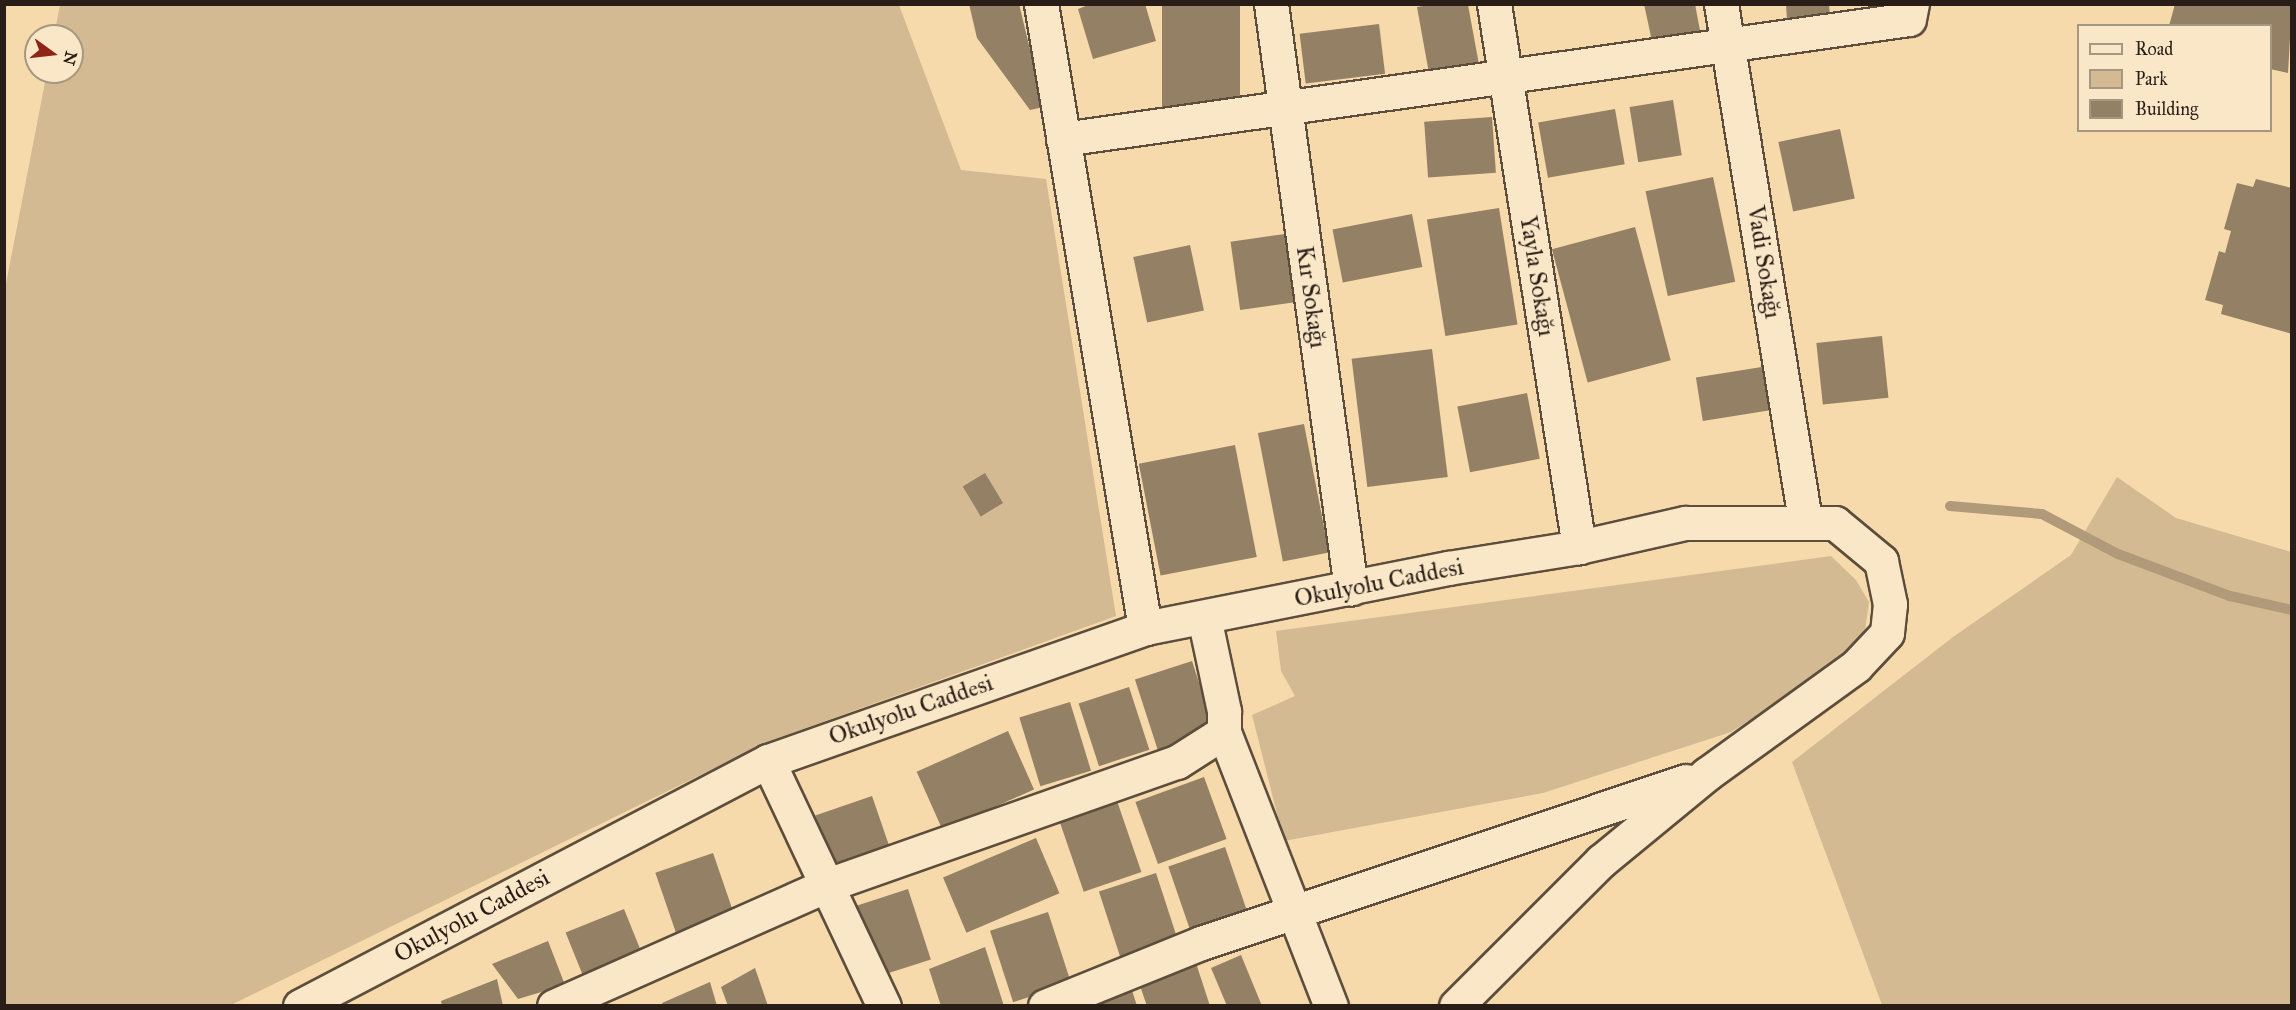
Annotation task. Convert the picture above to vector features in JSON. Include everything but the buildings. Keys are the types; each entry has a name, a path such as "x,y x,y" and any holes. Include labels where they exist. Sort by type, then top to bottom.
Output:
{"street":[{"path":"1041,4 1145,628"},
{"name":"Kır Sokağı","path":"1271,4 1351,589"},
{"name":"Yayla Sokağı","path":"1494,4 1579,547"},
{"name":"Vadi Sokağı","path":"1721,4 1805,520"},
{"path":"1063,139 1909,19 1912,4"},
{"name":"Okulyolu Caddesi","path":"300,1005 768,761 1145,628 1448,568 1579,547 1685,523 1805,520 1835,523 1881,561 1890,604 1887,633 1856,666 1707,774 1601,861 1456,1005"},
{"path":"1204,617 1224,711 1224,732 1298,912 1331,1005"},
{"path":"554,1005 827,885 1177,762 1224,732"},
{"path":"768,761 884,1005"},
{"path":"1045,1005 1201,943 1707,774"}],"green space":[{"path":"60,5 899,5 961,170 1046,179 1116,616 770,741 231,1005 5,1005 4,294 45,84 84,84 84,24 56,24"},
{"path":"2117,477 2176,518 2291,552 2291,1005 1882,1005 1792,762 1953,637 2071,555"},
{"path":"1831,556 1856,580 1869,602 1865,631 1834,667 1731,732 1543,793 1284,841 1252,715 1295,696 1281,671 1276,631"}],"waterway":[{"path":"1950,506 2042,514 2118,554 2230,596 2292,610"}]}
